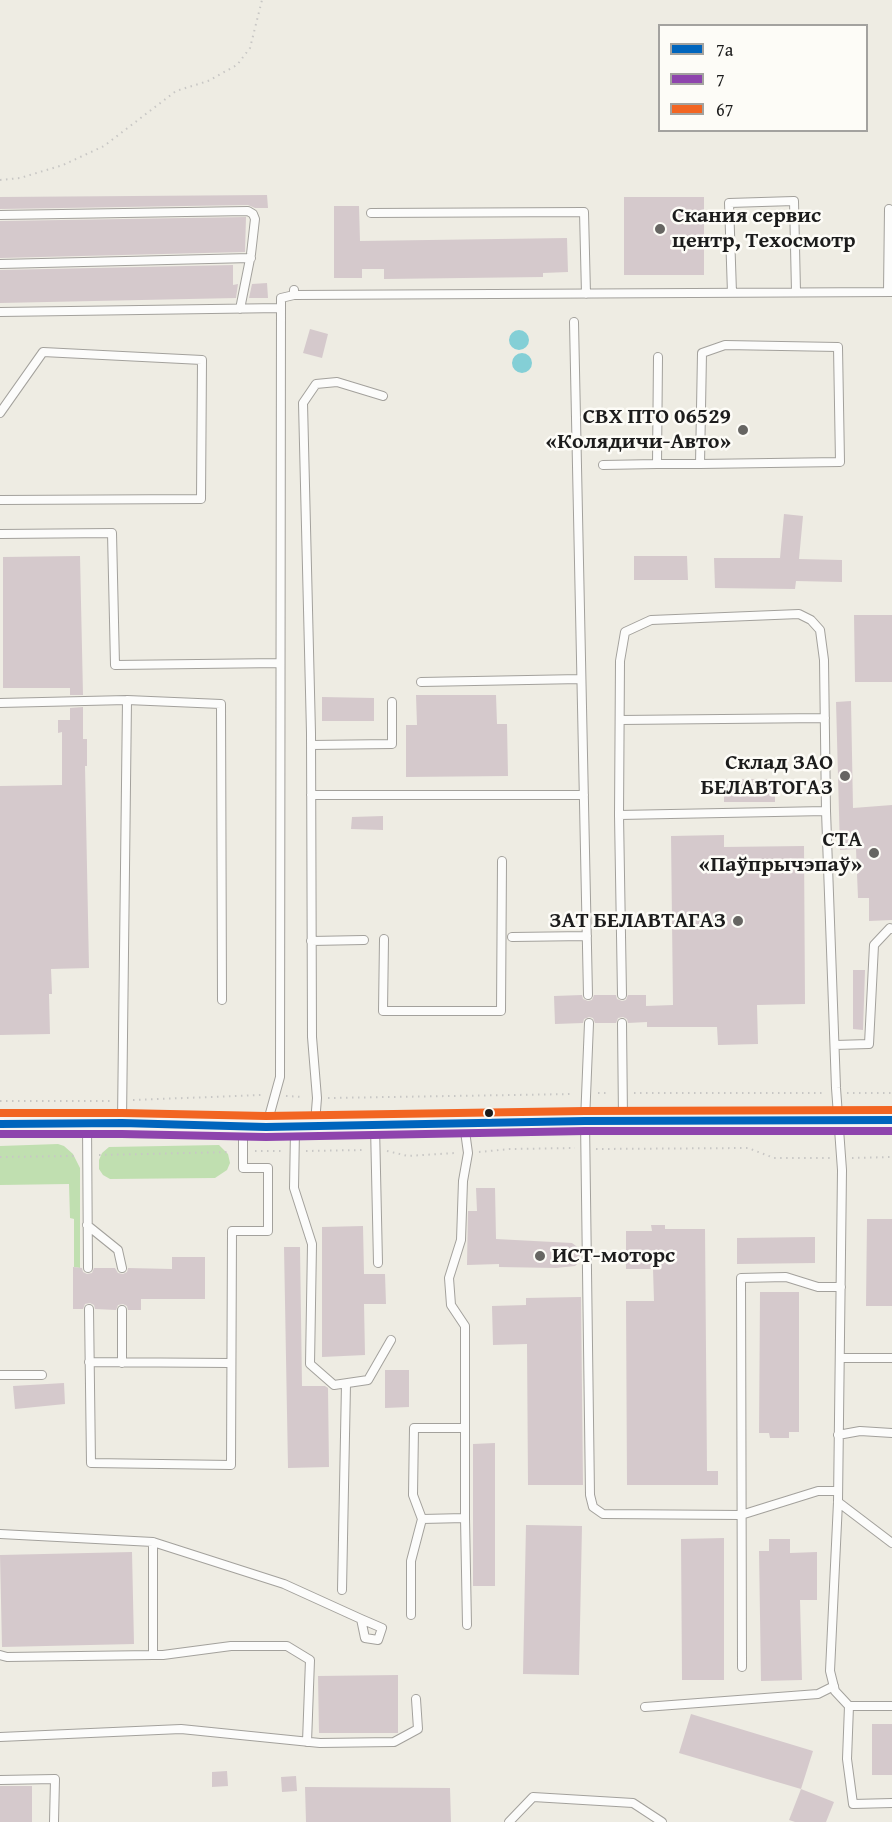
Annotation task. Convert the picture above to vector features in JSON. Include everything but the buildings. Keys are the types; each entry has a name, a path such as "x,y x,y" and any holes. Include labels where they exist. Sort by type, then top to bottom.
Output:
{"street":[{"path":"0,1124 87,1124 122,1112 255,1126 585,1121 892,1120"}],"lane":[{"path":"732,293 729,203 794,201 796,292"},
{"path":"88,1309 91,1463 231,1465 232,1231 268,1230 268,1168 243,1168 243,1152 255,1126 276,1095 280,1077 281,298 294,293 890,292 889,209"},
{"path":"0,215 248,211 255,219 240,309"},
{"path":"371,213 584,212 586,294"},
{"path":"0,264 250,258"},
{"path":"0,312 281,308"},
{"path":"574,322 588,995"},
{"path":"603,465 657,464 700,464 840,462 838,347 724,345 702,353 700,464"},
{"path":"0,413 43,352 202,360 201,500 0,500"},
{"path":"657,464 658,357"},
{"path":"383,396 337,382 316,384 303,403 311,745 312,1037 317,1098 294,1151 294,1188 312,1244 310,1364 334,1385 368,1380 391,1340"},
{"path":"0,534 112,533 115,666 280,663"},
{"path":"622,995 619,815 620,661 626,632 651,620 799,614 820,630 824,660 826,811 838,1120 842,1158 838,1502 830,1671 835,1690 849,1706 847,1760 852,1804 892,1803"},
{"path":"421,682 581,679"},
{"path":"0,703 127,700 221,704 222,1000"},
{"path":"122,1112 127,700"},
{"path":"311,745 392,744 392,702"},
{"path":"620,720 825,718"},
{"path":"311,795 584,795"},
{"path":"619,815 826,811"},
{"path":"384,939 383,1011 501,1011 502,861"},
{"path":"835,1045 869,1044 874,945 890,928 892,929"},
{"path":"512,937 586,936"},
{"path":"311,940 364,940"},
{"path":"589,1023 585,1121 590,1495 593,1507 603,1514 741,1515 818,1491 838,1491"},
{"path":"622,1023 623,1121"},
{"path":"87,1124 88,1268"},
{"path":"464,1124 468,1153 463,1181 461,1240 449,1278 451,1305 465,1326 467,1625"},
{"path":"375,1125 378,1263"},
{"path":"87,1225 118,1250 122,1268"},
{"path":"742,1667 741,1278 786,1277 818,1287 841,1287"},
{"path":"122,1310 122,1363"},
{"path":"840,1358 892,1358"},
{"path":"90,1362 230,1363"},
{"path":"0,1375 42,1375"},
{"path":"342,1590 346,1384"},
{"path":"411,1615 411,1561 422,1519 413,1496 414,1428 465,1428"},
{"path":"838,1435 860,1431 892,1433"},
{"path":"838,1502 891,1542"},
{"path":"422,1519 465,1518"},
{"path":"0,1534 153,1542 284,1584 361,1619"},
{"path":"153,1542 153,1655"},
{"path":"0,1655 7,1657 163,1655 231,1646 287,1646 310,1660 308,1742"},
{"path":"645,1707 818,1694 834,1686"},
{"path":"0,1737 181,1729 320,1743 394,1742 418,1729 416,1699"},
{"path":"849,1706 892,1706"},
{"path":"0,1780 55,1779 54,1822"},
{"path":"509,1822 533,1797 633,1803 662,1822"}],"path":[{"path":"0,180 20,178 63,165 104,146 176,91 208,81 237,65 250,48 262,0"},
{"path":"0,1101 122,1112 276,1095 317,1098 661,1092 892,1093"},
{"path":"0,1157 376,1150 408,1156 510,1149 748,1148 774,1158 892,1157"}],"green space":[{"path":"58,1144 73,1154 80,1168 80,1268 74,1267 74,1219 70,1218 69,1184 0,1185 0,1146"},
{"path":"219,1145 228,1154 230,1163 227,1170 215,1178 110,1179 99,1169 102,1153 109,1147"}],"water":[{"path":"519,330 526,333 529,340 526,347 519,350 512,347 509,340 512,333"},
{"path":"522,353 529,356 532,363 529,370 522,373 515,370 512,363 515,356"}],"transit line":[{"name":"67","path":"0,1113 266,1116 585,1111 892,1110"},
{"name":"7а","path":"0,1124 122,1123 266,1127 585,1121 892,1120"},
{"name":"7","path":"0,1134 266,1137 585,1131 892,1131"}],"place":[{"name":"Скания сервис центр, Техосмотр","path":"660,229"},
{"name":"СВХ ПТО 06529 «Колядичи-Авто»","path":"743,430"},
{"name":"Склад ЗАО БЕЛАВТОГАЗ","path":"845,776"},
{"name":"СТА «Паўпрычэпаў»","path":"874,853"},
{"name":"ЗАТ БЕЛАВТАГАЗ","path":"738,921"},
{"name":"ИСТ-моторс","path":"540,1256"}]}
